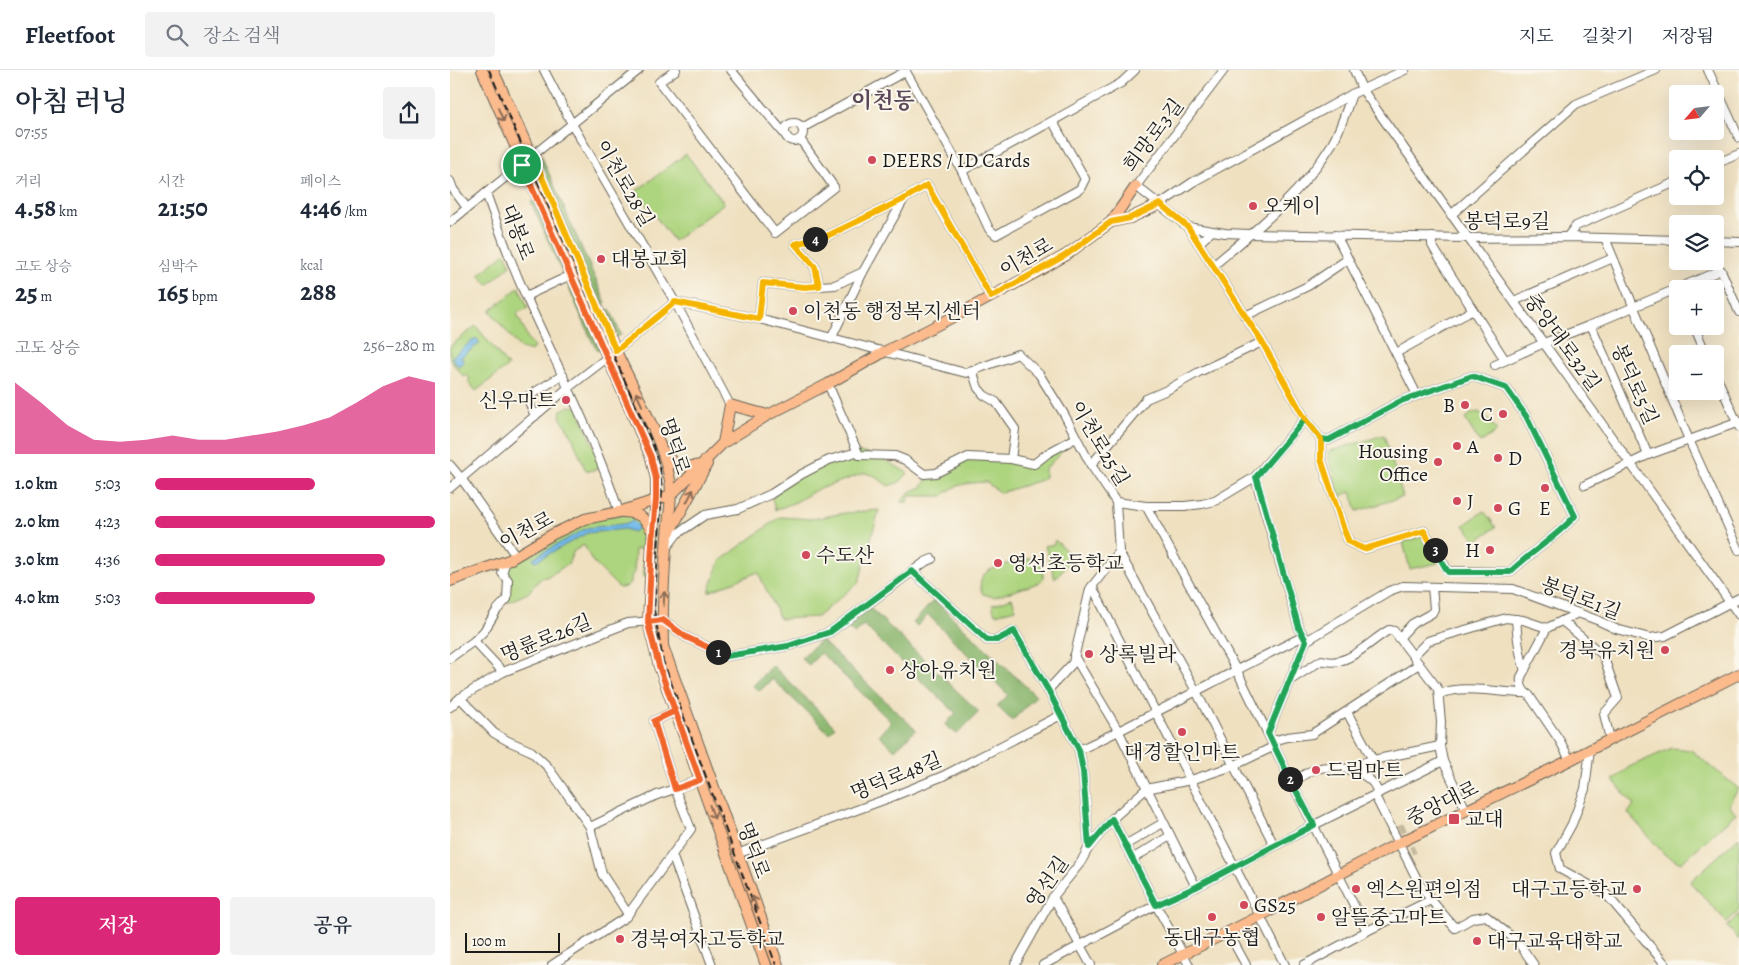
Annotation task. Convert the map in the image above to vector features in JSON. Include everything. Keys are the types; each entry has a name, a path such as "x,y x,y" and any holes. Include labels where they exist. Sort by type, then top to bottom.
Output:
{"main road":[{"name":"명덕로","path":"482,70 571,275 661,446 670,482 671,495 663,646 778,965"},
{"name":"명덕로","path":"493,70 533,156 651,457 656,479 656,499 648,622 659,666 766,965"},
{"name":"희망로3길","path":"1111,222 1136,186"},
{"name":"이천로","path":"450,582 506,561 553,534 585,519 619,512 671,495 723,444 768,415 991,297 1066,255 1111,222 1130,218 1160,204"},
{"path":"723,444 730,405 768,415"},
{"path":"661,446 670,462 684,467 702,465"},
{"path":"667,543 713,453"},
{"path":"619,512 636,513 646,521 653,532"},
{"name":"중앙대로","path":"1162,965 1399,843 1570,760 1739,674"}],"street":[{"name":"이천로28길","path":"544,70 572,124 675,302 730,405"},
{"name":"대봉로","path":"450,222 639,70"},
{"path":"676,70 659,82 775,233 834,187 800,139"},
{"path":"730,70 786,137 794,141 800,139 803,134 802,128 796,123 790,124 785,131 786,137"},
{"path":"802,128 906,70 962,171 989,229 996,235 1080,189 1085,180 1053,122"},
{"path":"962,171 1121,83 1135,70"},
{"name":"희망로3길","path":"1136,186 1224,70"},
{"name":"중앙대로32길","path":"1354,70 1362,89 1466,238 1514,301 1739,614"},
{"path":"1451,216 1576,104 1656,70"},
{"path":"1708,70 1739,138"},
{"name":"이천로","path":"1160,204 1193,182 1352,94 1402,71"},
{"path":"1214,265 1286,203 1304,182 1333,143 1352,94"},
{"path":"1724,160 1739,154"},
{"path":"450,181 467,208"},
{"path":"819,286 815,267 795,244 827,236 904,199 927,185 991,297"},
{"path":"1567,237 1576,226 1669,185"},
{"name":"봉덕로9길","path":"1136,186 1188,227 1212,231 1250,234 1669,240"},
{"name":"대봉로","path":"486,193 520,282 569,387"},
{"path":"831,339 863,272 904,199"},
{"path":"1188,227 1262,342 1305,419 1321,439 1321,459 1349,542 1364,549 1424,531 1448,572 1510,572 1522,560 1562,530 1575,516 1526,416 1506,388 1472,376 1401,401 1329,440 1321,439"},
{"path":"1199,243 1212,231"},
{"path":"1336,235 1414,389"},
{"path":"1432,237 1432,245 1436,252 1505,360"},
{"path":"1605,238 1689,440 1739,550"},
{"path":"1724,241 1739,242"},
{"path":"1514,301 1613,258"},
{"path":"1245,316 1308,286 1348,259"},
{"path":"1698,280 1721,270 1739,312"},
{"path":"759,319 763,283 805,287 819,286 836,284 863,272"},
{"path":"526,296 571,275"},
{"path":"1495,364 1669,292"},
{"path":"450,488 569,387 675,302 759,319 966,373 972,370 978,388 984,395 996,402 1015,429 1011,459"},
{"path":"1396,353 1473,310"},
{"name":"봉덕로5길","path":"1591,325 1648,455"},
{"path":"1091,465 1146,399 1168,390 1199,372 1262,342"},
{"name":"이천로25길","path":"972,370 1018,354 1039,374 1091,465 1116,502 1118,552"},
{"path":"535,416 527,397 563,375"},
{"path":"828,384 859,455 895,456 905,460 924,474 936,474 968,457 1011,459 1034,464 1048,453 1076,438"},
{"path":"569,387 607,474 619,512"},
{"path":"1724,393 1738,424"},
{"path":"1116,502 1146,506 1202,504 1215,501 1256,477 1305,419"},
{"name":"봉덕로5길","path":"1584,485 1648,455 1738,424"},
{"path":"667,543 705,515 738,509 771,494 828,460 857,452"},
{"path":"450,465 516,556"},
{"path":"1256,477 1299,628 1305,639 1290,680 1272,740"},
{"path":"1146,506 1237,669 1367,931"},
{"path":"1048,690 1073,662 1090,589 1118,552 1196,691 1274,846"},
{"path":"663,620 686,637 727,656 788,646 830,632 912,571 932,559"},
{"path":"450,658 474,641 484,631 497,610 507,599 508,580 502,573 506,561"},
{"name":"영선길","path":"912,571 987,640 997,640 1014,631 1048,690 1079,750 1083,771 1089,847 1081,862 1053,897 1015,965"},
{"path":"1092,586 1285,965"},
{"name":"봉덕로1길","path":"1079,750 1156,714 1237,669 1305,639 1390,591 1403,586 1513,589 1616,629 1650,638 1665,636 1739,598"},
{"path":"1399,638 1412,624 1432,613 1434,609 1432,587"},
{"path":"1525,693 1520,682 1521,677 1547,628 1578,613"},
{"path":"1413,656 1428,641 1434,638 1496,620 1516,619 1547,628"},
{"path":"1516,619 1522,662 1525,670"},
{"name":"명륜로26길","path":"450,707 460,698 502,672 628,623 663,620"},
{"path":"1562,621 1603,655 1618,698 1604,714 1610,739"},
{"path":"1290,680 1322,660 1329,663 1346,659 1389,630 1394,631 1432,680 1440,694 1440,746 1443,761 1466,810"},
{"path":"474,641 502,672"},
{"path":"1074,656 1119,732 1146,790 1196,887"},
{"path":"1089,847 1112,819 1146,790 1191,780 1233,766 1272,740 1312,734 1419,664"},
{"path":"1440,694 1449,690 1462,689 1525,693 1529,695 1570,760"},
{"path":"460,698 494,733 531,751 548,767 590,827 602,874 628,914"},
{"path":"552,965 626,917 691,829 675,789 654,721 675,711"},
{"path":"1347,712 1373,760"},
{"name":"명덕로48길","path":"737,854 889,798 942,776 1061,715"},
{"path":"1359,773 1365,762 1440,746"},
{"path":"1590,749 1585,789 1572,824 1556,853 1560,869 1606,894 1666,965"},
{"path":"1044,965 1156,905 1196,887 1314,825 1443,761"},
{"path":"1292,783 1317,769 1340,769 1359,773 1372,782 1399,843 1430,900 1455,928 1473,918 1486,916 1518,942 1534,965"},
{"path":"590,827 657,795 700,780"},
{"path":"1112,819 1189,965"},
{"path":"1125,845 1163,823"},
{"path":"1132,859 1170,836"},
{"path":"672,855 712,965"},
{"path":"1053,897 1091,965"},
{"path":"1304,965 1430,900"},
{"path":"1228,932 1246,965"}],"green space":[{"path":"539,151 606,303 598,307 533,156"},
{"path":"686,154 724,203 674,241 636,191"},
{"path":"537,199 603,347 598,350 593,343 531,202"},
{"path":"505,253 511,265 488,285 479,275"},
{"path":"519,287 528,308 517,313 529,341 534,347 531,351 520,348 490,311"},
{"path":"610,309 621,335 611,339 600,313"},
{"path":"476,326 508,366 476,391 468,381 470,379 467,375 464,377 450,360 450,346"},
{"path":"569,406 577,407 603,467 589,471 585,469 571,434 560,417 561,410"},
{"path":"1479,412 1490,421 1497,431 1480,443 1465,419 1472,413"},
{"path":"1384,435 1403,497 1357,511 1351,492 1340,496 1327,452"},
{"path":"1064,444 1066,448 1045,469 1045,477 1041,480 1000,493 986,482 969,483 953,488 943,496 909,496 908,502 902,502 908,494 922,487 926,480 968,457 1034,464"},
{"path":"857,452 876,455 908,473 900,482 888,486 875,476 865,473 816,490 796,502 775,510 771,494 802,474"},
{"path":"879,510 859,582 817,617 780,619 758,572 709,592 720,561 780,517 812,519 845,513"},
{"path":"1484,511 1496,527 1476,541 1464,525"},
{"path":"636,513 653,532 650,580 643,576 644,549 635,549 634,573 631,576 631,582 626,587 619,588 592,561 584,545 574,551 568,564 551,575 540,579 528,593 508,602 508,580 502,573 506,561 585,519"},
{"path":"1423,536 1438,563 1410,569 1403,542"},
{"path":"1055,540 1073,557 1055,579 1045,546 1054,544"},
{"path":"1031,558 1038,561 1043,568 1043,578 1039,583 994,597 983,594 980,582 984,574 1001,566"},
{"path":"1012,598 1016,609 995,614 992,605"},
{"path":"934,600 1036,696 1012,721 997,706 1008,695 928,615 917,626 913,623"},
{"path":"868,606 979,712 957,734 945,725 956,713 864,625 855,634 847,627"},
{"path":"821,640 916,730 895,750 879,735 891,722 821,653 809,665 801,658"},
{"path":"772,665 835,727 829,733 772,679 760,691 753,686"},
{"path":"1672,748 1691,750 1739,789 1729,805 1736,813 1681,863 1665,855 1628,813 1634,805 1613,780 1629,767"},
{"path":"1739,837 1739,911 1727,922 1690,882"},
{"path":"1739,914 1739,940 1727,926"}],"water":[{"path":"476,338 480,343 461,357 464,362 458,366 452,358 453,356"},
{"path":"633,521 638,528 634,532 625,529 587,533 538,560 535,561 533,558 587,528"}],"tunnel":[{"path":"1388,836 1405,827"},
{"path":"1400,856 1415,849"}],"railway":[{"path":"489,70 653,445 660,470 662,492 654,610 663,661 776,965"}],"place":[{"name":"DEERS / ID Cards","path":"872,160"},
{"name":"오케이","path":"1253,206"},
{"name":"대봉교회","path":"601,259"},
{"name":"이천동 행정복지센터","path":"793,311"},
{"name":"신우마트","path":"566,400"},
{"name":"B","path":"1465,405"},
{"name":"C","path":"1503,414"},
{"name":"A","path":"1457,446"},
{"name":"D","path":"1498,458"},
{"name":"Housing Office","path":"1438,462"},
{"name":"E","path":"1545,488"},
{"name":"J","path":"1457,501"},
{"name":"G","path":"1498,508"},
{"name":"H","path":"1490,550"},
{"name":"수도산","path":"806,555"},
{"name":"영선초등학교","path":"998,563"},
{"name":"경북유치원","path":"1665,650"},
{"name":"상록빌라","path":"1089,654"},
{"name":"상아유치원","path":"890,670"},
{"name":"대경할인마트","path":"1182,732"},
{"name":"드림마트","path":"1316,770"},
{"name":"교대","path":"1454,819"},
{"name":"엑스원편의점","path":"1356,889"},
{"name":"대구고등학교","path":"1637,889"},
{"name":"GS25","path":"1244,905"},
{"name":"동대구농협","path":"1212,917"},
{"name":"알뜰중고마트","path":"1321,917"},
{"name":"경북여자고등학교","path":"620,939"},
{"name":"대구교육대학교","path":"1477,941"}],"district":[{"name":"이천동","path":"883,100"}],"route":[{"path":"522,165 533,156 616,351 675,302 759,319 763,283 805,287 819,286 815,267 795,244 827,236 904,199 927,185 991,297 1066,255 1111,222 1130,218 1160,204 1188,227 1262,342 1305,419 1321,439 1321,459 1349,542 1364,549 1424,531 1448,572 1510,572 1522,560 1562,530 1575,516 1526,416 1506,388 1472,376 1401,401 1329,440 1321,439 1305,419 1256,477 1299,628 1306,641 1268,733 1314,825 1196,887 1156,905 1112,819 1089,847 1083,771 1079,750 1048,690 1014,631 997,640 987,640 912,571 830,632 788,646 727,656 686,637 663,620 648,622 654,648 659,666 700,780 675,789 654,721 675,711 659,666 648,622 656,499 656,479 651,457 522,165"}]}
